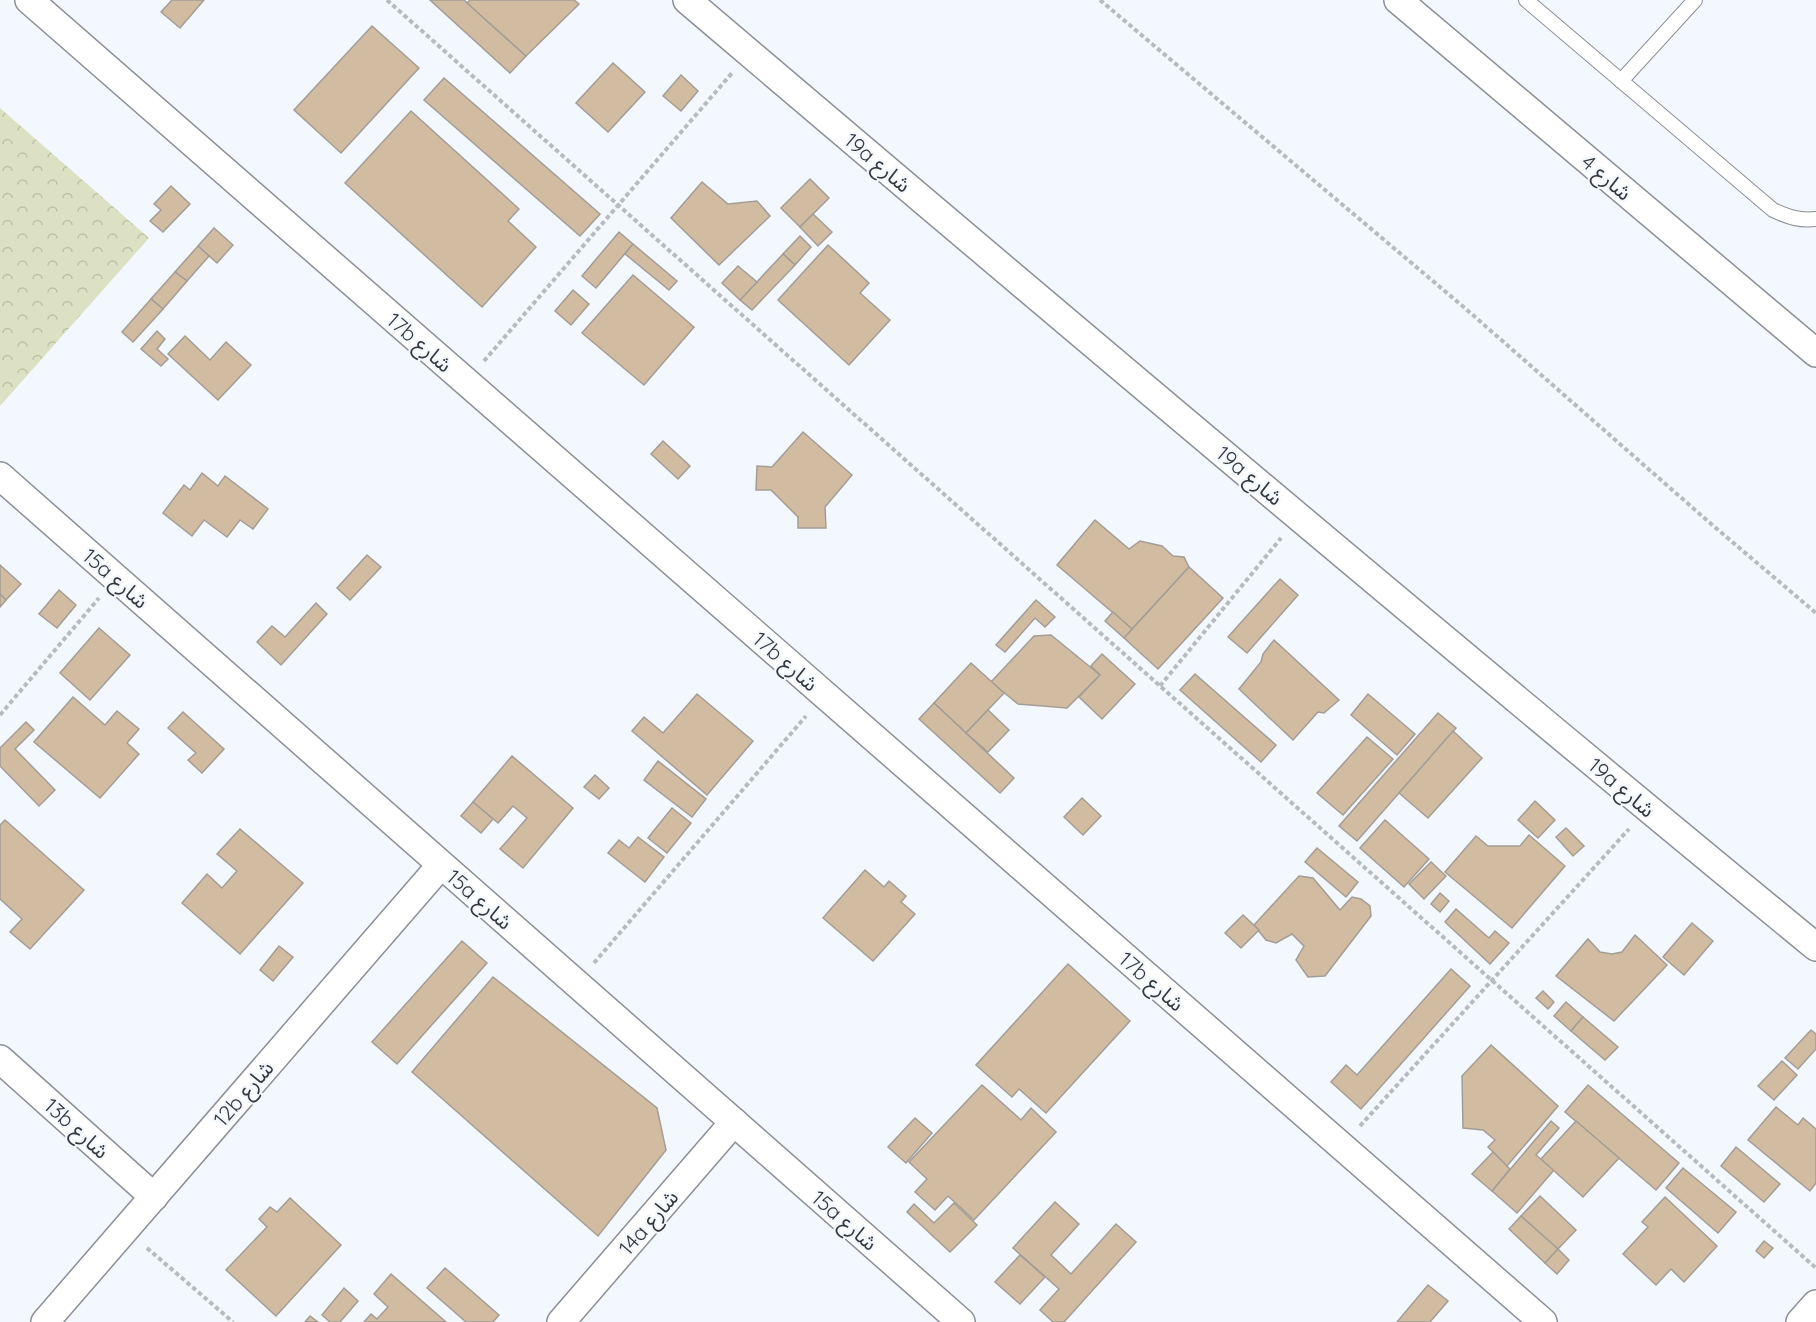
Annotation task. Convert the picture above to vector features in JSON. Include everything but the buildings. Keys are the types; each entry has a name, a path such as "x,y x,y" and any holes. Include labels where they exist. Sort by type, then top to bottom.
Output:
{"street":[{"name":"17b شارع","path":"29,0 1543,1322"},
{"name":"19a شارع","path":"687,0 1299,516 1816,946"},
{"name":"شارع 4","path":"1398,0 1816,353"},
{"name":"15a شارع","path":"0,476 961,1322"},
{"name":"12b شارع","path":"45,1322 441,865"},
{"name":"13b شارع","path":"0,1059 154,1197"},
{"name":"14a شارع","path":"561,1322 734,1122"},
{"path":"1800,1322 1816,1304"}],"lane":[{"path":"1526,0 1773,210 1795,219 1816,219"},
{"path":"1621,81 1695,0"}],"path":[{"path":"387,0 1816,1268"},
{"path":"1100,0 1466,309 1816,613"},
{"path":"466,382 749,53"},
{"path":"1160,686 1299,516"},
{"path":"0,715 116,578"},
{"path":"576,984 824,695"},
{"path":"1342,1146 1648,808"},
{"path":"125,1230 233,1322"}],"green space":[{"path":"0,108 149,238 0,406"}]}
